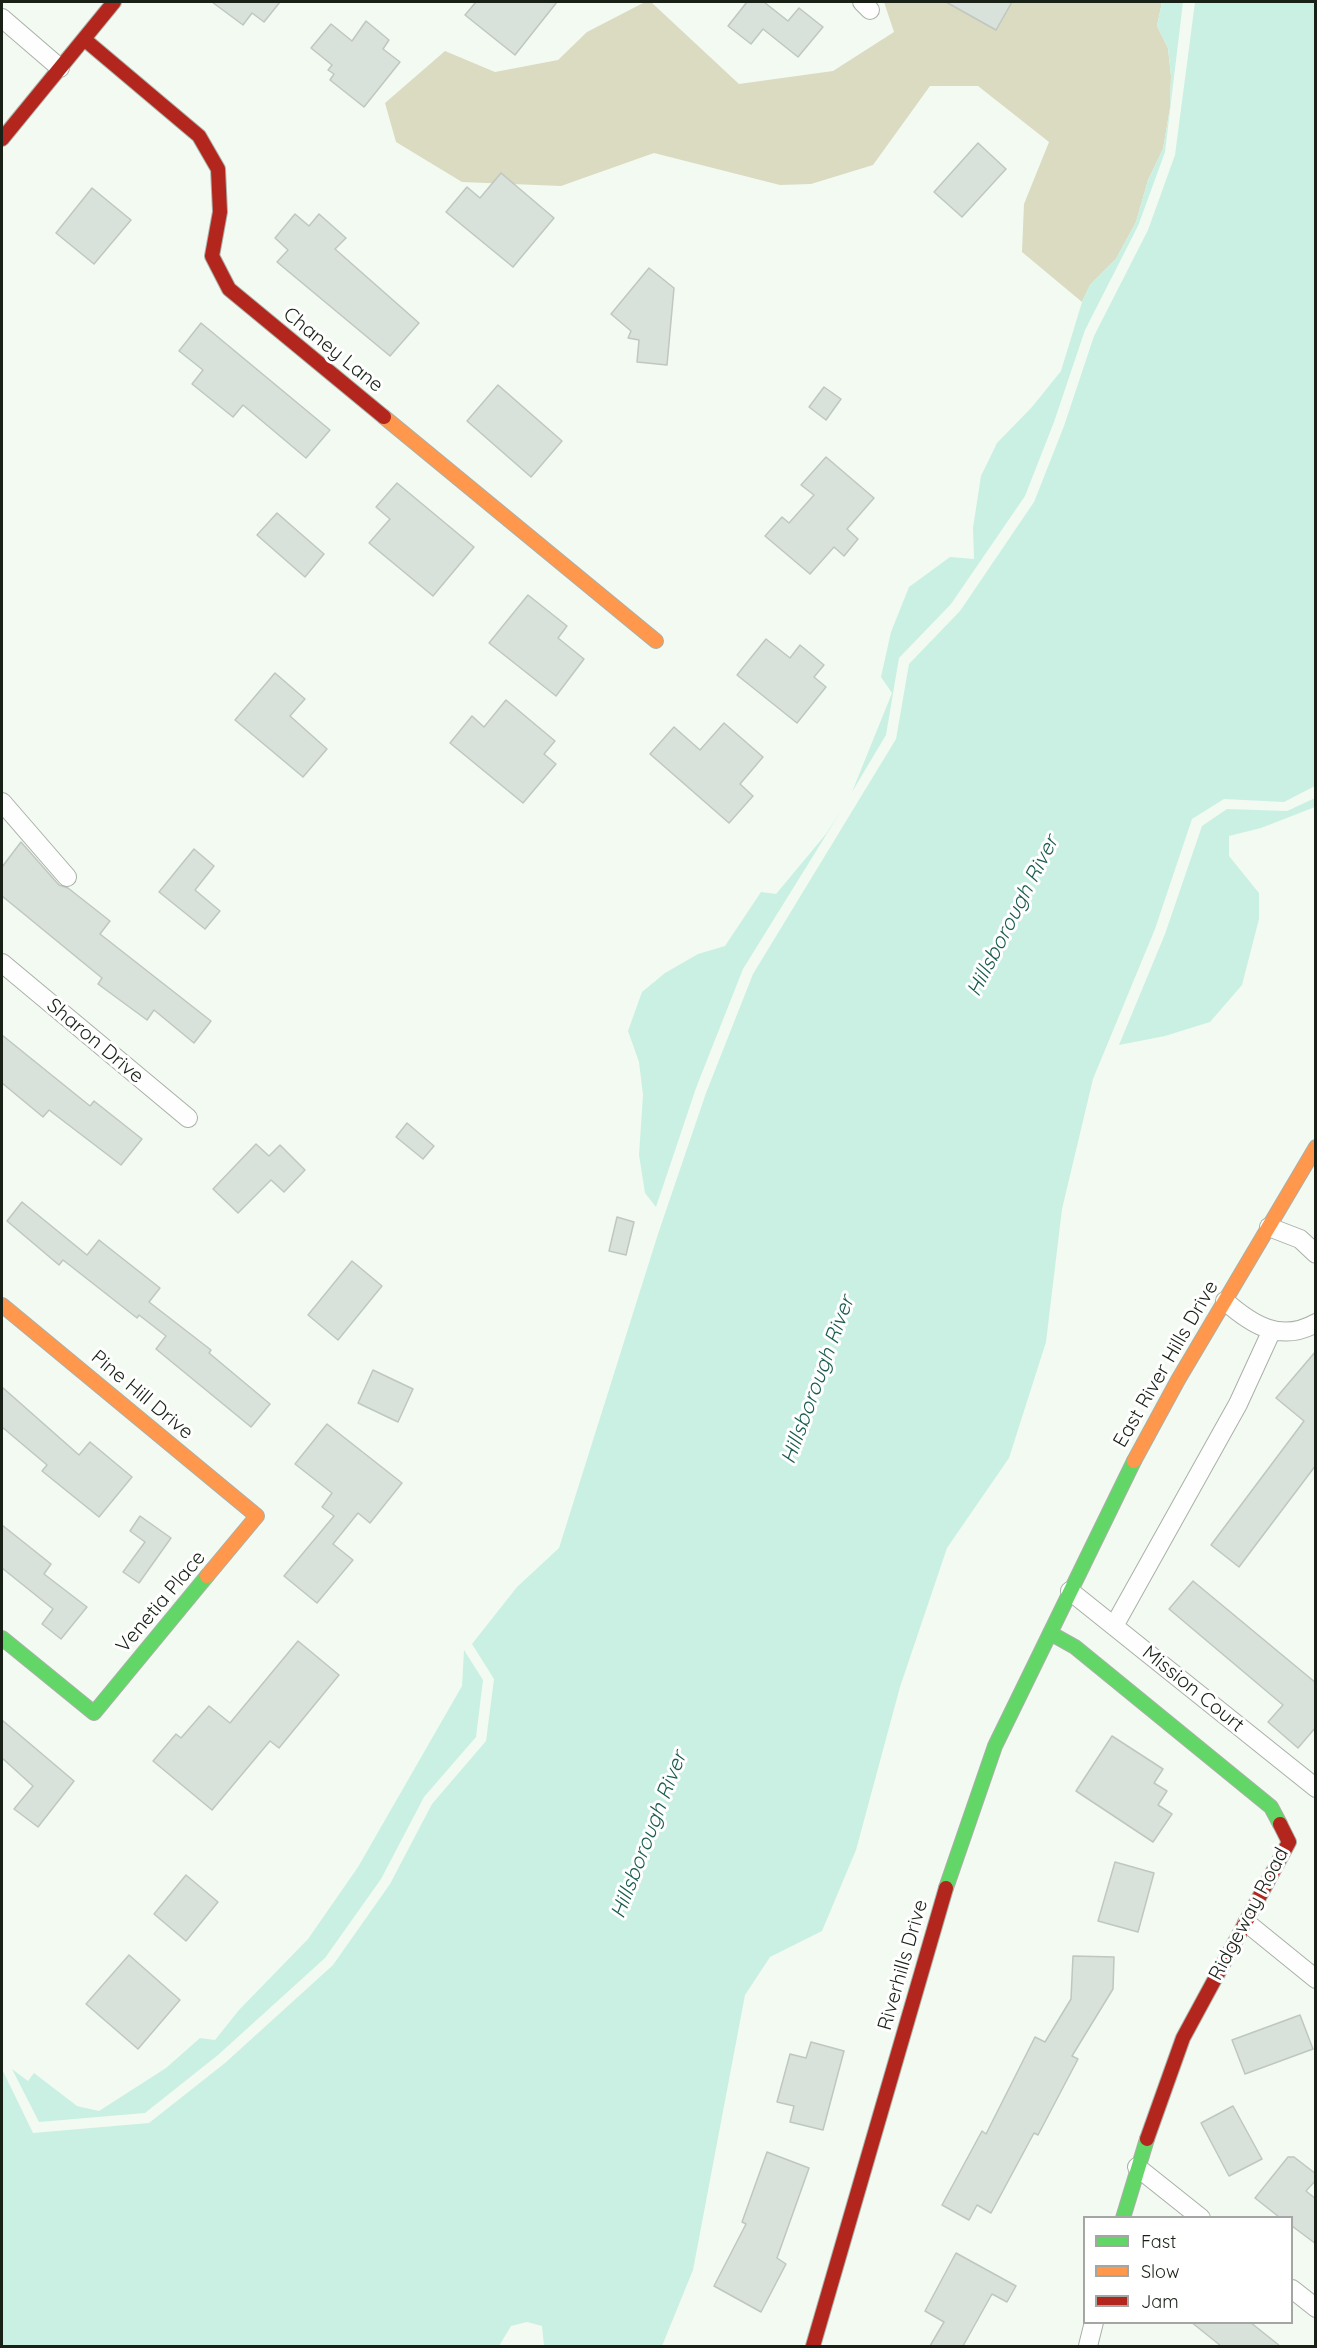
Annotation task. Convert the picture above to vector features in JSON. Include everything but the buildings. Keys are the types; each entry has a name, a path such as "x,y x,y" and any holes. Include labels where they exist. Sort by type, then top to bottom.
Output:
{"street":[{"path":"2,139 114,2"},
{"path":"2,18 60,68"},
{"name":"Chaney Lane","path":"84,39 199,136 218,169 220,212 212,256 229,289 656,641"},
{"path":"2,802 67,877"},
{"name":"Sharon Drive","path":"2,963 188,1118"},
{"name":"East River Hills Drive","path":"1066,1599 1125,1477 1316,1147"},
{"path":"1269,1227 1300,1239 1316,1254"},
{"path":"1225,1301 1248,1322 1272,1330 1300,1332 1316,1323"},
{"name":"Pine Hill Drive","path":"2,1305 257,1516"},
{"path":"1114,1626 1238,1404 1272,1330"},
{"name":"Venetia Place","path":"2,1638 94,1713 257,1516"},
{"name":"Mission Court","path":"1066,1599 1114,1626 1316,1788"},
{"name":"Riverhills Drive","path":"813,2346 938,1911 996,1746 1066,1599"},
{"name":"Ridgeway Road","path":"1050,1633 1075,1647 1271,1806 1288,1842 1247,1923 1183,2038 1137,2167 1123,2216"},
{"path":"1247,1923 1316,1979"},
{"path":"1137,2167 1200,2216"},
{"path":"1293,2290 1316,2308"},
{"path":"1088,2346 1094,2324"}],"green space":[{"path":"645,2 651,2 739,84 833,71 894,32 884,2 1162,2 1157,26 1168,48 1171,76 1170,108 1163,149 1148,180 1136,222 1116,259 1090,285 1082,302 1022,252 1024,204 1049,142 978,86 930,86 873,165 811,184 780,185 654,153 561,186 462,182 396,142 385,103 445,51 495,72 558,60 587,32"}],"water":[{"path":"1162,2 1183,2 1165,152 1138,226 1085,330 1054,422 1025,496 951,604 899,658 886,735 852,792 892,693 881,677 891,632 909,587 950,557 974,559 973,528 981,476 997,443 1032,407 1061,371 1082,302 1090,285 1116,259 1136,222 1148,180 1163,149 1170,108 1171,76 1168,48 1157,26"},
{"name":"Hillsborough River","path":"1195,2 1315,2 1315,786 1284,802 1224,799 1192,819 1155,929 1093,1079 1062,1209 1046,1342 1009,1458 947,1548 900,1687 856,1850 822,1931 770,1957 745,1995 693,2270 662,2346 544,2346 542,2326 527,2322 511,2326 499,2346 2,2346 2,2069 33,2133 149,2123 225,2063 333,1965 390,1884 432,1804 486,1741 494,1679 472,1644 517,1587 559,1548 658,1234 706,1093 753,974 896,739 909,664 960,611 1034,502 1064,426 1094,336 1148,230 1175,155"},
{"path":"1315,798 1315,807 1261,828 1229,836 1229,856 1259,893 1259,919 1242,985 1210,1022 1165,1036 1119,1045 1165,934 1202,826 1227,809 1287,811"},
{"path":"841,811 743,969 696,1088 656,1207 645,1193 639,1155 643,1095 639,1062 628,1031 642,992 665,973 698,954 725,946 761,892 776,894 826,834"},
{"path":"464,1650 483,1680 476,1737 424,1797 381,1879 325,1958 218,2055 145,2113 39,2122 12,2069 28,2081 34,2073 77,2106 99,2111 166,2068 200,2038 215,2040 239,2010 308,1939 358,1867 462,1686"}],"traffic: fast":[{"path":"946,1888 995,1746 1134,1461"},
{"path":"2,1638 94,1713 207,1576"},
{"path":"1050,1633 1075,1647 1271,1807 1280,1824"},
{"path":"1124,2216 1147,2139"}],"traffic: slow":[{"path":"384,417 656,641"},
{"path":"1134,1461 1178,1380 1316,1147"},
{"path":"2,1305 257,1516 207,1576"}],"traffic: jam":[{"path":"2,139 114,2"},
{"path":"84,39 199,136 218,169 220,212 212,256 229,289 384,417"},
{"path":"1147,2139 1183,2038 1289,1842 1280,1824"},
{"path":"813,2346 946,1888"}]}
